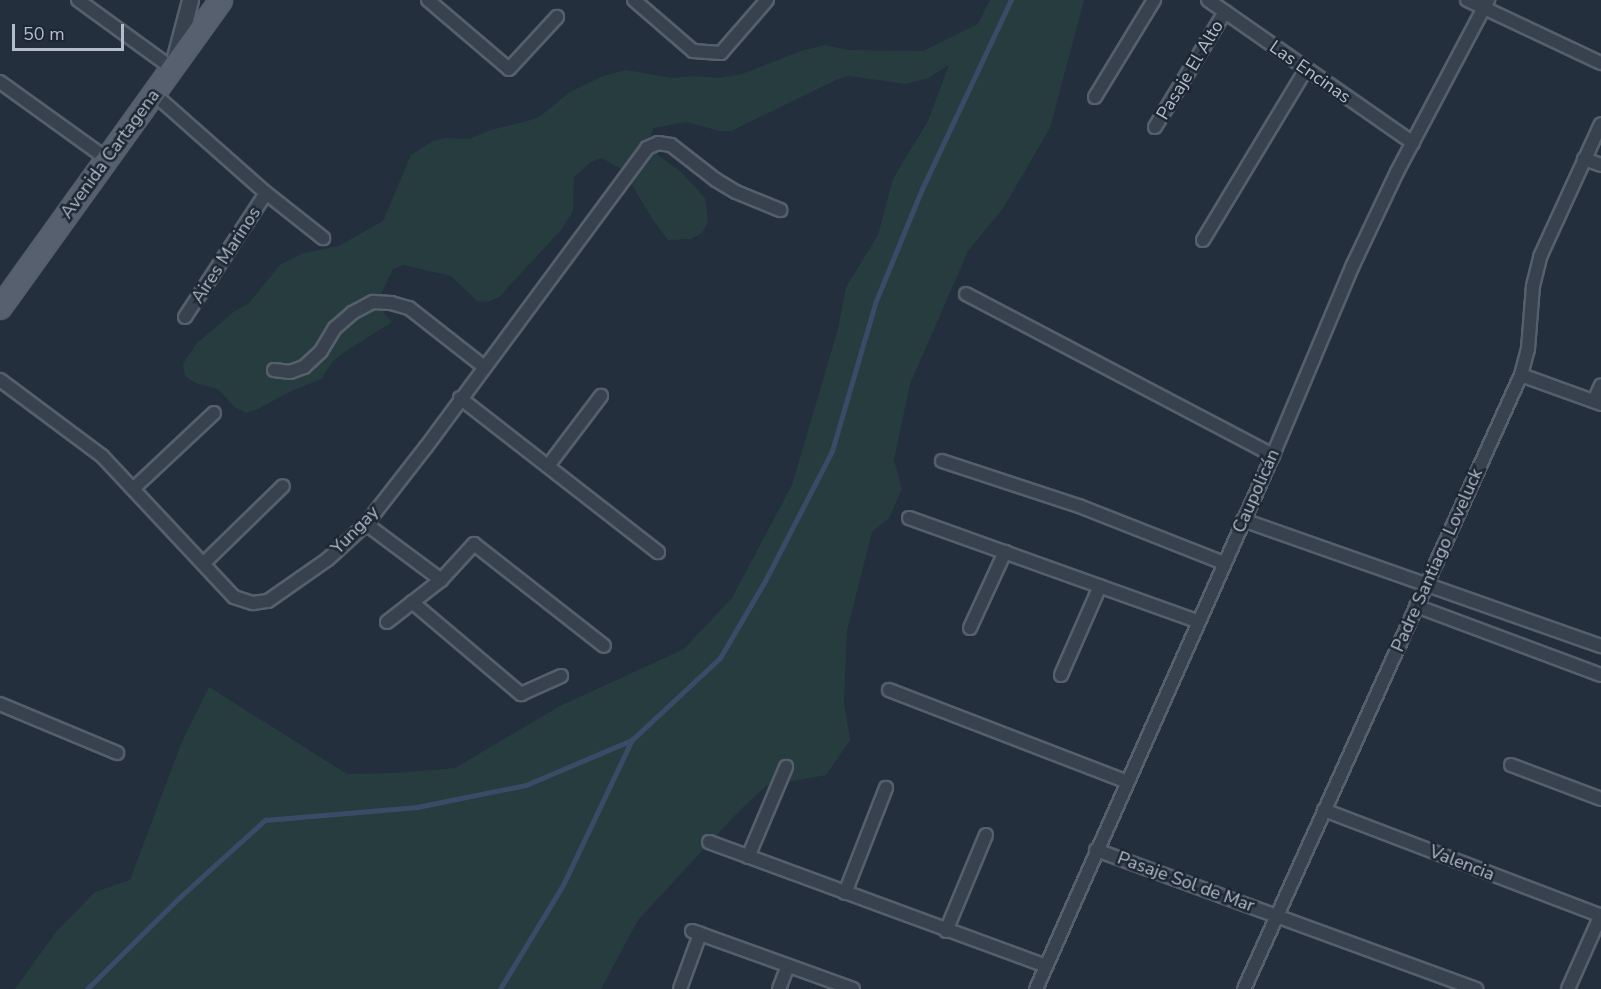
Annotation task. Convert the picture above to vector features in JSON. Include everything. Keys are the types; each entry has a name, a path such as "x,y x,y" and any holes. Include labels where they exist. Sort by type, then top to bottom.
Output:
{"main road":[{"name":"Avenida Cartagena","path":"0,308 221,0"}],"street":[{"path":"78,0 172,68 190,0"},
{"path":"428,0 509,69 557,17"},
{"path":"634,0 693,51 721,53 768,0"},
{"path":"1095,97 1154,0"},
{"path":"1467,0 1486,4 1601,63"},
{"name":"Caupolicán","path":"1036,989 1197,621 1244,520 1353,265 1413,143 1486,4"},
{"name":"Las Encinas","path":"1218,5 1413,143"},
{"name":"Pasaje El Alto","path":"1155,128 1218,5"},
{"path":"1203,240 1306,69"},
{"path":"0,82 107,159"},
{"name":"Aires Marinos","path":"154,94 266,193 323,238"},
{"name":"Padre Santiago Loveluck","path":"1244,989 1521,375 1528,349 1536,271 1601,124"},
{"name":"Yungay","path":"0,380 102,456 234,597 253,603 268,602 328,559 366,524 639,157 652,145 671,145 716,180 747,197 780,210"},
{"path":"1584,159 1601,165"},
{"name":"Aires Marinos","path":"185,317 266,193"},
{"path":"966,294 1272,455"},
{"path":"274,370 290,372 304,367 321,351 336,328 352,313 373,302 391,303 409,308 483,366"},
{"path":"1521,375 1597,403 1601,385"},
{"path":"548,466 601,396"},
{"path":"460,398 658,552"},
{"path":"133,489 214,413"},
{"path":"942,461 1079,506 1224,563"},
{"path":"204,563 283,486"},
{"path":"909,518 1197,621"},
{"path":"1244,520 1426,582 1601,646"},
{"path":"366,524 441,580"},
{"path":"387,622 441,580 474,544 604,646"},
{"path":"970,628 1005,552"},
{"path":"1061,675 1100,586"},
{"path":"412,602 521,694 561,676"},
{"path":"1416,606 1601,675"},
{"path":"889,690 1127,782"},
{"path":"0,704 117,753"},
{"path":"1511,765 1601,799"},
{"path":"748,857 786,767"},
{"path":"845,893 886,788"},
{"name":"Valencia","path":"1324,810 1601,915"},
{"path":"946,931 986,836"},
{"path":"708,842 1046,966"},
{"name":"Pasaje Sol de Mar","path":"1096,850 1277,914 1476,989"},
{"path":"1568,989 1601,915"},
{"path":"680,989 696,933 853,989"},
{"path":"779,989 788,966"}],"green space":[{"path":"990,0 1084,0 1050,128 1002,210 968,251 910,384 894,460 902,489 889,518 872,532 847,631 844,702 850,740 826,775 766,786 738,812 638,920 601,989 15,989 56,932 95,892 130,880 181,744 209,687 347,774 396,773 455,768 560,706 684,649 732,598 792,485 838,329 846,287 878,235 893,179 928,121 949,65 928,78 906,84 849,76 838,79 731,131 720,131 686,122 653,128 650,140 658,155 681,172 705,198 708,222 702,233 691,239 668,240 653,220 623,170 602,158 591,162 574,177 573,211 561,230 499,297 488,302 477,301 451,276 403,265 393,269 380,296 384,314 392,322 333,361 321,379 289,392 258,409 246,413 235,407 218,389 196,383 185,376 183,364 196,344 236,310 248,304 281,264 304,253 339,246 383,221 411,155 433,141 445,138 469,139 491,130 531,120 542,115 570,92 603,76 626,70 672,78 694,76 719,78 742,74 801,51 825,45 848,50 923,51 978,24"}],"waterway":[{"path":"87,989 179,898 265,820 417,807 526,785 632,740 720,658 765,581 832,451 876,301 922,189 1011,0"},
{"path":"500,989 563,885 632,740"}]}
